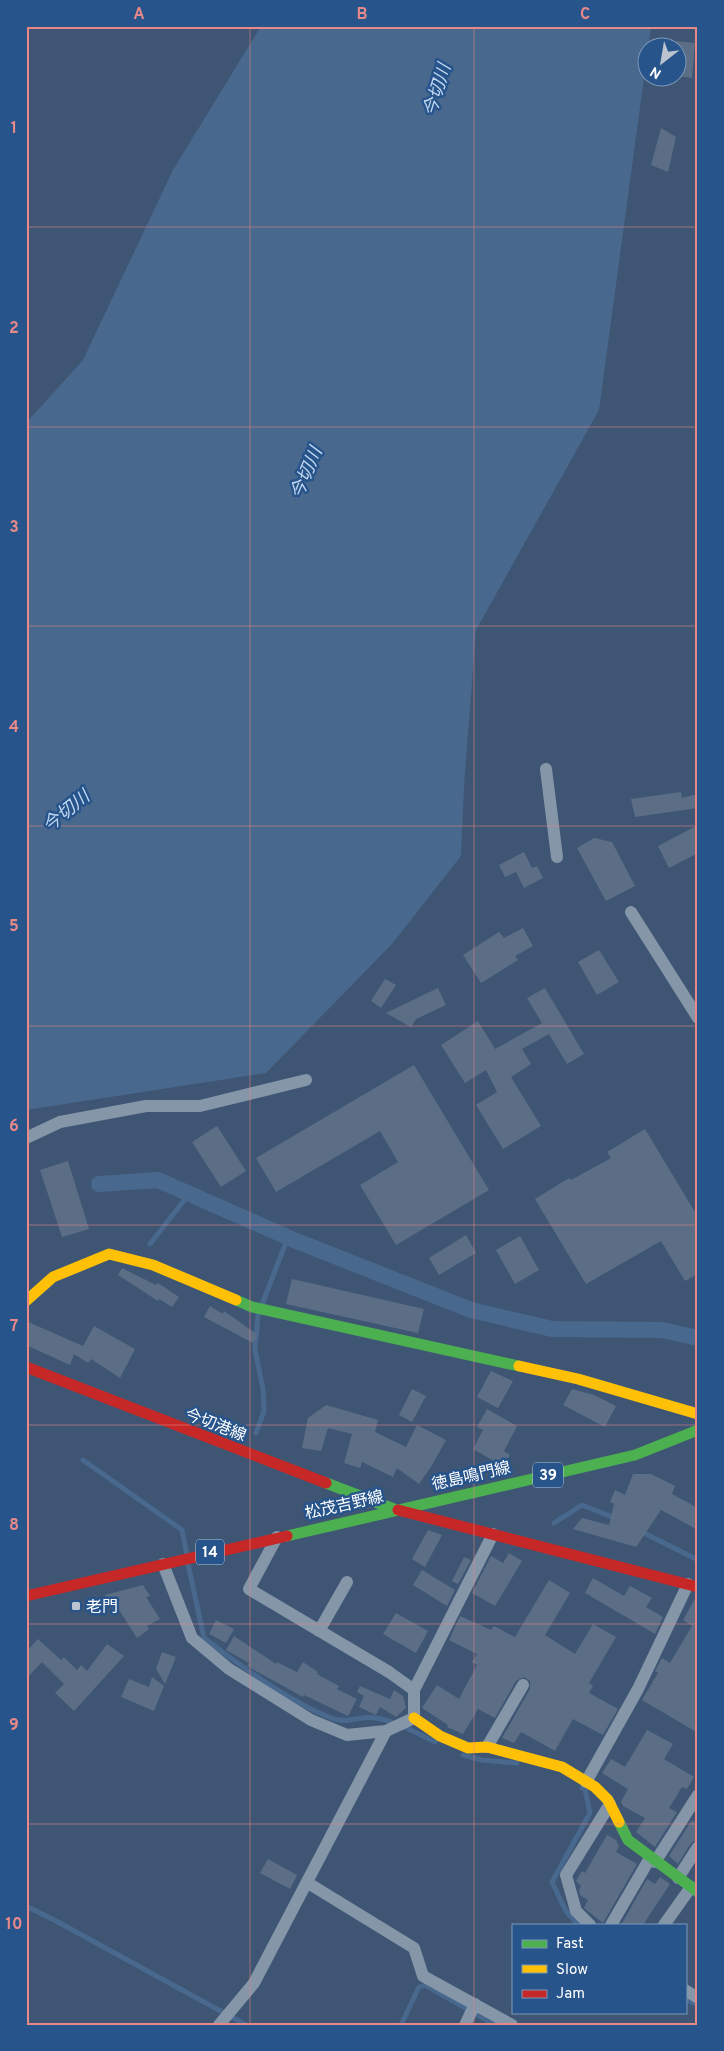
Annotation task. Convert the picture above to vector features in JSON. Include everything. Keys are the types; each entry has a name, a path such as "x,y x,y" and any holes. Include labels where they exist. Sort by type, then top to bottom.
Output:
{"main road":[{"path":"26,1301 53,1277 109,1254 153,1265 252,1307 578,1379 698,1414"},
{"name":"今切港線","path":"26,1367 394,1509"},
{"name":"徳島鳴門線","path":"394,1509 636,1455 698,1430"},
{"name":"松茂吉野線","path":"26,1596 394,1509 693,1586"},
{"path":"414,1718 440,1736 468,1748 487,1747 562,1767 595,1787 610,1804 628,1840 694,1890"}],"street":[{"path":"546,769 557,857"},
{"path":"631,912 698,1018"},
{"path":"26,1138 60,1122 146,1106 200,1106 306,1080"},
{"path":"163,1564 192,1638 229,1669 311,1720 347,1735 386,1731 414,1718 414,1690 493,1534"},
{"path":"277,1537 249,1589 414,1690"},
{"path":"319,1631 347,1582"},
{"path":"586,1782 693,1586"},
{"path":"487,1747 523,1685"},
{"path":"222,2024 254,1984 386,1731"},
{"path":"612,1924 698,1795"},
{"path":"589,1924 576,1911 566,1875 610,1804"},
{"path":"678,1878 698,1847"},
{"path":"308,1883 414,1948 423,1976 512,2025"},
{"path":"665,1924 694,1890"},
{"path":"686,1991 698,1998"},
{"path":"465,2025 475,2004"}],"water":[{"name":"今切川","path":"261,26 651,26 649,38 636,38 636,88 643,88 599,410 476,630 464,786 461,856 392,944 266,1073 26,1110 26,423 83,360 173,170"}],"building":[{"path":"686,42 695,43 692,78 686,77"},
{"path":"661,128 676,137 668,172 651,165"},
{"path":"681,792 682,798 698,794 698,808 635,817 631,799"},
{"path":"698,825 698,853 669,868 658,846"},
{"path":"594,838 612,842 635,886 606,901 577,848"},
{"path":"524,852 532,868 537,866 543,878 524,888 516,872 505,877 499,865"},
{"path":"523,928 533,946 515,956 518,960 481,983 463,955 499,932 504,938"},
{"path":"599,950 619,982 597,995 578,962"},
{"path":"385,979 396,985 381,1008 371,1001"},
{"path":"438,988 446,1005 416,1019 411,1027 386,1013"},
{"path":"545,988 584,1054 567,1064 549,1034 522,1049 531,1064 511,1077 541,1126 503,1149 476,1105 497,1092 486,1070 465,1083 441,1045 478,1021 495,1049 542,1023 527,998"},
{"path":"414,1065 489,1190 396,1245 360,1185 398,1162 380,1131 276,1192 256,1158"},
{"path":"217,1126 246,1171 221,1187 192,1142"},
{"path":"645,1129 698,1217 698,1274 685,1281 661,1241 586,1284 535,1199 569,1178 571,1180 611,1158 607,1152"},
{"path":"68,1161 89,1229 62,1237 40,1170"},
{"path":"466,1235 476,1253 439,1275 429,1258"},
{"path":"520,1236 539,1270 515,1284 496,1250"},
{"path":"122,1268 156,1285 158,1283 179,1297 172,1307 159,1299 158,1301 118,1275"},
{"path":"292,1279 424,1309 418,1333 286,1304"},
{"path":"210,1306 223,1314 224,1311 258,1335 253,1343 204,1317"},
{"path":"26,1321 83,1346 94,1326 135,1349 120,1378 91,1359 88,1363 74,1354 70,1365 26,1345"},
{"path":"491,1371 513,1381 498,1408 477,1397"},
{"path":"412,1389 426,1396 412,1422 399,1415"},
{"path":"572,1389 594,1395 616,1406 605,1427 563,1405"},
{"path":"326,1405 378,1420 375,1432 406,1447 417,1425 446,1440 419,1484 397,1468 393,1477 362,1462 360,1468 344,1463 352,1434 328,1428 321,1451 302,1448 308,1418"},
{"path":"487,1409 517,1426 504,1451 510,1455 503,1466 473,1449 483,1430 477,1427"},
{"path":"633,1474 651,1474 675,1486 672,1494 698,1508 698,1530 661,1510 636,1547 573,1529 582,1518 609,1525 614,1504 610,1502 615,1490 625,1495"},
{"path":"428,1530 442,1535 425,1567 412,1559"},
{"path":"509,1553 522,1561 495,1606 472,1593 491,1556 503,1563"},
{"path":"464,1557 471,1560 458,1584 452,1581"},
{"path":"422,1570 455,1590 447,1606 413,1585"},
{"path":"593,1578 624,1596 630,1586 652,1598 646,1607 663,1617 655,1634 585,1593"},
{"path":"549,1580 570,1593 545,1635 575,1654 593,1624 616,1637 589,1683 593,1686 589,1693 618,1709 603,1735 573,1719 555,1751 521,1732 514,1743 502,1738 530,1689 530,1681 524,1677 516,1681 495,1718 478,1709 463,1734 447,1727 448,1725 422,1708 437,1685 459,1699 477,1665 472,1662 477,1654 449,1640 460,1616 491,1630 494,1626 515,1637"},
{"path":"143,1585 150,1596 146,1597 160,1619 147,1626 149,1629 137,1638 119,1610 114,1612 105,1595"},
{"path":"695,1599 698,1599 698,1733 642,1700 658,1673 655,1671 662,1658 670,1663 692,1626 683,1620"},
{"path":"396,1613 428,1631 416,1653 383,1634"},
{"path":"216,1620 234,1629 226,1643 209,1634"},
{"path":"234,1636 276,1664 277,1662 297,1672 303,1662 318,1672 317,1674 339,1686 337,1689 357,1699 348,1716 304,1695 303,1697 247,1666 249,1663 226,1650"},
{"path":"38,1639 61,1660 64,1657 77,1670 81,1665 87,1671 107,1644 124,1656 74,1711 55,1693 64,1684 42,1662 26,1679 26,1652"},
{"path":"162,1652 176,1657 165,1684 156,1669"},
{"path":"152,1677 164,1686 154,1711 121,1697 129,1679 149,1687"},
{"path":"360,1686 390,1699 394,1690 403,1696 406,1708 396,1717 380,1707 376,1715 359,1707 364,1696 357,1692"},
{"path":"647,1730 673,1744 664,1759 694,1777 687,1789 682,1787 669,1808 677,1812 655,1847 636,1832 645,1818 623,1806 621,1802 628,1789 602,1773 611,1759 625,1767"},
{"path":"692,1820 698,1824 698,1839 691,1843 678,1864 669,1856"},
{"path":"607,1835 616,1840 619,1846 616,1852 637,1864 603,1923 584,1908 588,1900 580,1895 579,1890 581,1886 576,1881 582,1871 585,1873"},
{"path":"268,1859 297,1875 290,1889 260,1873"},
{"path":"660,1877 670,1884 644,1924 622,1924 647,1879 655,1884"}],"waterway":[{"path":"99,1184 158,1180 294,1240 471,1310 552,1329 662,1330 698,1338"},
{"path":"150,1244 189,1194"},
{"path":"256,1433 264,1411 263,1389 255,1350 258,1315 288,1237"},
{"path":"83,1460 182,1530 187,1555"},
{"path":"554,1523 582,1505 617,1519"},
{"path":"640,1531 698,1560"},
{"path":"188,1564 204,1638 233,1660 301,1704 334,1719 344,1721 370,1717 391,1722 435,1742"},
{"path":"463,1755 482,1760 517,1763"},
{"path":"577,1924 566,1911 552,1882 590,1813 585,1789 582,1788"},
{"path":"26,1906 246,2025"},
{"path":"401,2025 419,1987 425,1985 495,2025"},
{"path":"686,1999 698,2005"}],"traffic: fast":[{"path":"236,1300 252,1307 519,1366"},
{"path":"287,1536 635,1455 698,1430"},
{"path":"326,1483 394,1509"},
{"path":"619,1822 628,1840 698,1892"}],"traffic: slow":[{"path":"26,1301 53,1277 109,1254 153,1265 236,1300"},
{"path":"519,1366 578,1379 698,1414"},
{"path":"414,1718 440,1736 468,1748 487,1747 562,1767 595,1787 608,1800 619,1822"}],"traffic: jam":[{"path":"26,1367 326,1483"},
{"path":"398,1510 698,1587"},
{"path":"26,1596 287,1536"}],"place":[{"name":"老門","path":"76,1606"}]}
